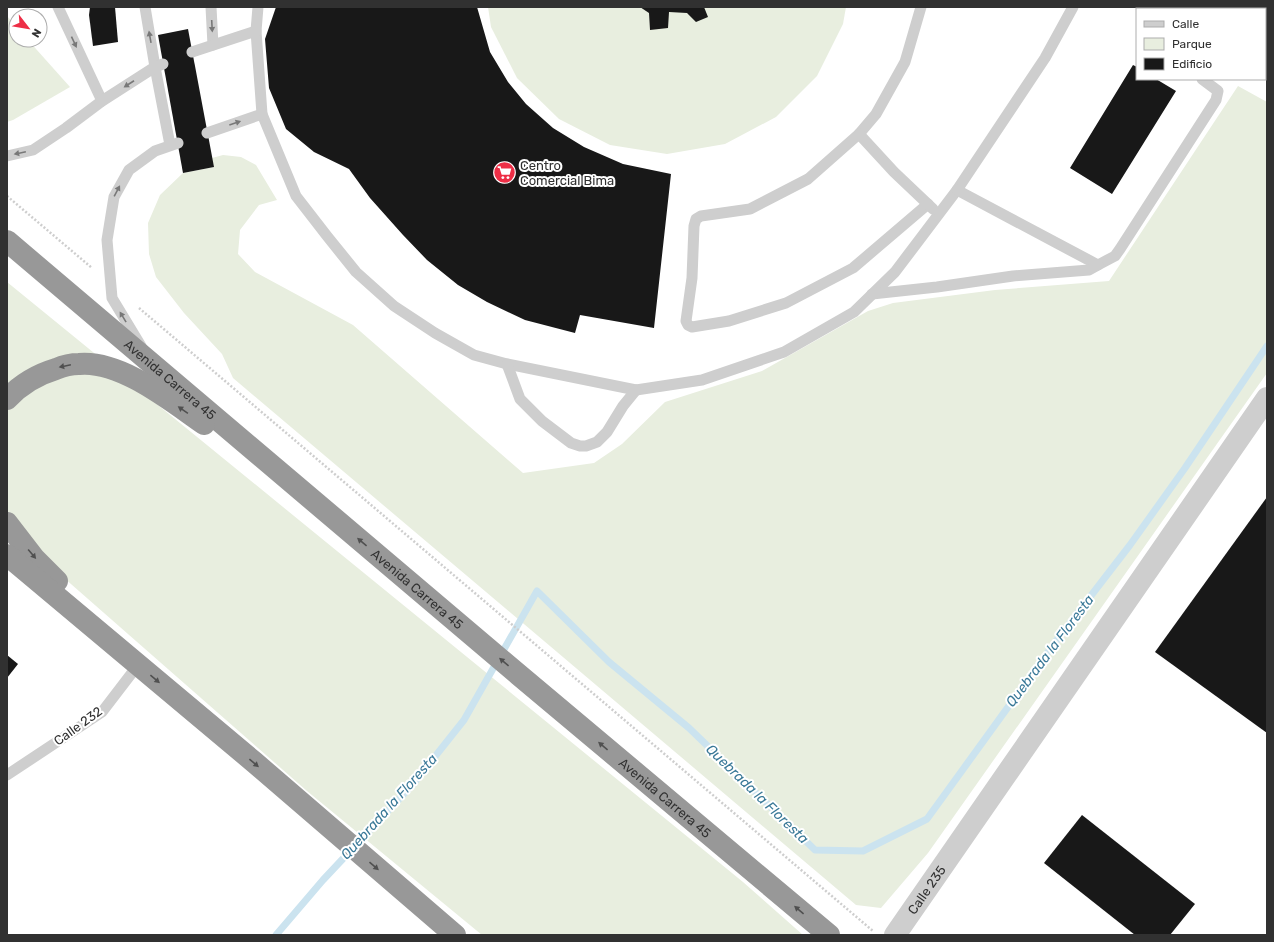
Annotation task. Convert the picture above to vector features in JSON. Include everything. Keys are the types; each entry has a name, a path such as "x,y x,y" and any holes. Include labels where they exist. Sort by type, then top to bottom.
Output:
{"highway":[{"name":"Avenida Carrera 45","path":"7,241 513,670 829,935"},
{"path":"7,399 18,388 32,378 47,371 81,363 99,365 126,374 151,387 307,496"},
{"path":"7,524 34,558 138,665"},
{"path":"7,555 254,762 455,935"}],"street":[{"name":"Calle 235","path":"895,935 1267,398"}],"lane":[{"path":"58,7 102,102"},
{"path":"144,7 159,66 174,144 155,151 129,170 114,197 107,240 112,298 150,362"},
{"path":"211,7 213,44"},
{"path":"258,7 256,31 262,114 296,196 356,272 394,306 435,333 474,355 507,364 636,390 702,380 784,352 854,312 895,272 958,190 1045,58 1073,7"},
{"path":"921,7 905,62 876,114 859,134 808,179 757,206 750,209 701,216 696,219 694,226 692,278 686,321 688,325 692,327 729,321 786,303 852,268 928,204"},
{"path":"192,52 256,31"},
{"path":"7,156 33,150 102,102 159,66"},
{"path":"872,294 1013,276 1089,270 1115,256 1216,100 1218,91 1204,80"},
{"path":"207,133 262,114"},
{"path":"859,134 894,172 939,214"},
{"path":"958,190 1098,265"},
{"path":"507,364 520,399 542,421 571,443 580,446 586,446 597,442 607,432 623,406 636,390"},
{"name":"Calle 232","path":"7,775 102,712 138,665"}],"path":[{"path":"7,196 878,935"}],"green space":[{"path":"488,7 846,7 843,24 817,76 776,117 725,144 667,154 610,145 559,119 517,78 491,27"},
{"path":"7,16 8,48 35,48 70,87 7,122"},
{"path":"1238,86 1267,102 1267,373 928,853 881,908 856,905 233,378 222,354 184,313 156,277 149,254 148,223 160,195 183,173 214,167 212,158 223,155 241,157 256,165 277,200 259,205 240,230 238,254 255,272 353,325 523,473 594,463 622,444 665,402 762,371 868,311 893,303 995,290 1109,281"},
{"path":"7,282 743,882 803,935 482,935 307,791 7,529"}],"building":[{"path":"90,7 115,7 118,42 93,46 89,15"},
{"name":"Centro Comercial Bima","path":"276,7 477,7 490,52 508,82 526,104 553,128 584,147 623,164 671,174 654,328 580,315 575,333 525,320 487,302 458,285 427,260 370,198 349,169 314,152 286,129 269,88 265,39"},
{"path":"640,7 704,7 708,17 696,22 687,13 669,12 668,28 650,30 649,13"},
{"path":"1267,7 1266,38 1266,8 1258,8"},
{"path":"188,29 214,167 183,173 158,35"},
{"path":"1133,65 1136,66 1136,80 1158,80 1176,91 1112,194 1070,168"},
{"path":"1267,497 1267,733 1155,652"},
{"path":"7,655 18,664 7,678"},
{"path":"1082,815 1195,904 1170,935 1135,935 1044,863"}],"waterway":[{"name":"Quebrada la Floresta","path":"276,935 323,880 414,783 464,720 537,591 609,662 689,728 815,850 863,851 927,819 1053,645 1130,545 1185,468 1267,346"}],"place":[{"name":"Centro Comercial Bima","path":"505,172"}]}
